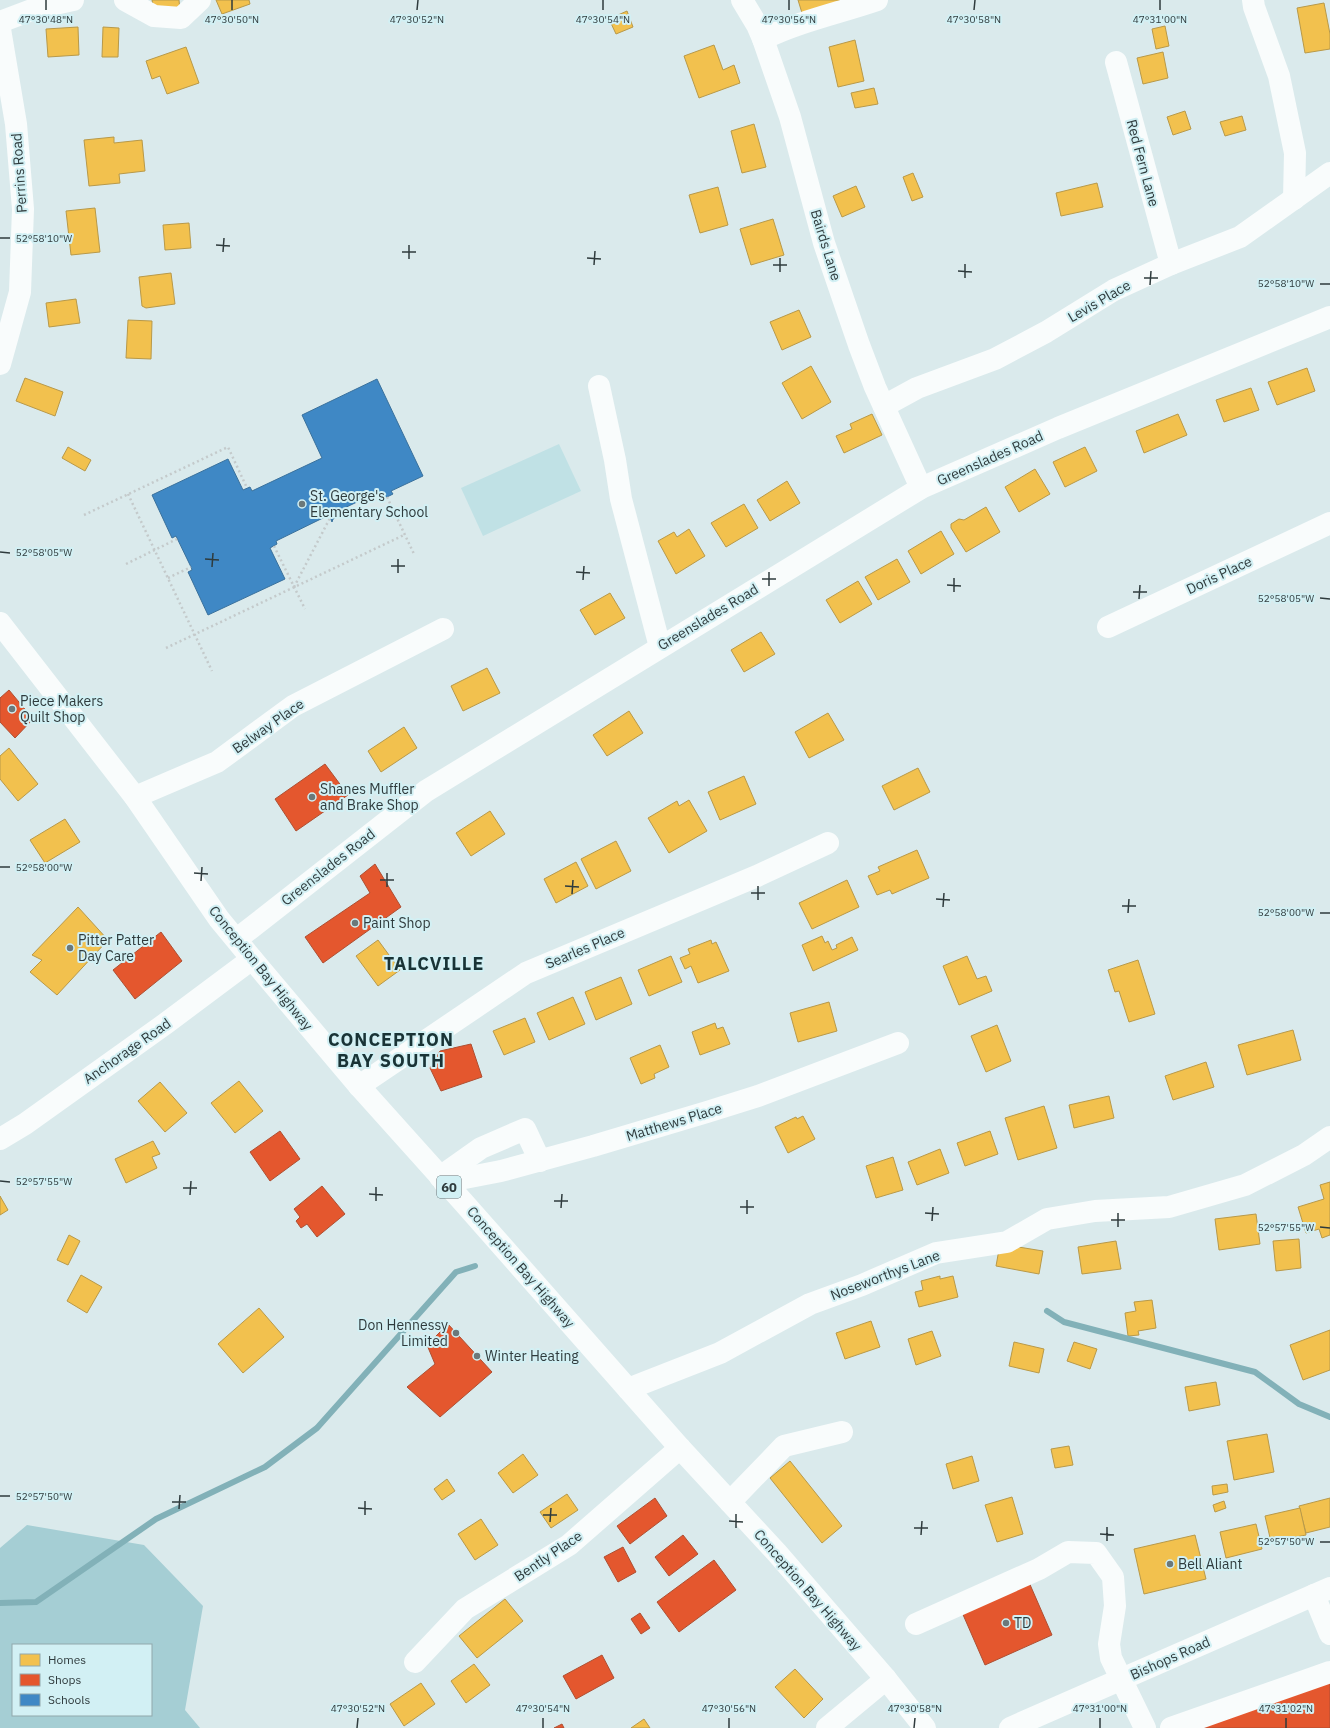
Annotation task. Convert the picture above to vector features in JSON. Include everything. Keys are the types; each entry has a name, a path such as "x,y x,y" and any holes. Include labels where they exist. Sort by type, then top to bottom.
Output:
{"street":[{"path":"0,22 38,8 73,0"},
{"path":"125,0 154,16 181,18 200,0"},
{"name":"Bairds Lane","path":"742,0 757,25 763,39 790,118 824,244 859,345 920,488"},
{"path":"763,39 778,32 829,14 877,0"},
{"path":"1253,0 1254,7 1279,76 1294,153 1294,199"},
{"name":"Perrins Road","path":"0,29 16,124 23,209 20,292 0,364"},
{"name":"Red Fern Lane","path":"1116,62 1171,264"},
{"name":"Levis Place","path":"884,406 917,388 994,359 1046,332 1114,290 1171,264 1240,237 1330,173"},
{"name":"Greenslades Road","path":"237,939 426,791 920,488 1065,425 1330,317"},
{"path":"599,386 615,460 621,499 660,647"},
{"name":"Doris Place","path":"1108,627 1330,523"},
{"name":"Conception Bay Highway","path":"0,623 135,797 219,919 252,959 359,1086 442,1180 680,1448 777,1553 886,1679 925,1728"},
{"name":"Belway Place","path":"135,797 217,762 293,706 443,629"},
{"name":"Searles Place","path":"359,1086 526,973 757,876 828,843"},
{"name":"Anchorage Road","path":"0,1139 25,1124 252,959"},
{"name":"Matthews Place","path":"442,1180 501,1171 593,1146 758,1096 898,1043"},
{"path":"442,1180 481,1148 525,1129 540,1161"},
{"name":"Noseworthys Lane","path":"628,1389 720,1353 810,1304 862,1285 936,1253 1007,1242 1047,1219 1096,1211 1169,1206 1245,1185 1304,1155 1330,1137"},
{"path":"730,1502 784,1446 842,1432"},
{"name":"Bently Place","path":"415,1662 465,1609 569,1545 680,1448"},
{"path":"916,1624 1039,1569 1068,1552 1096,1553 1113,1577 1115,1606 1109,1644 1111,1658 1121,1681 1146,1728"},
{"path":"1322,1591 1330,1634"},
{"name":"Bishops Road","path":"1010,1728 1121,1681 1184,1651 1322,1591"},
{"path":"1171,1728 1330,1672"},
{"path":"827,1728 886,1679"}],"path":[{"path":"84,515 228,447 247,488"},
{"path":"128,494 212,671"},
{"path":"387,497 414,554"},
{"path":"294,587 330,518"},
{"path":"166,648 404,535"},
{"path":"126,564 177,539"},
{"path":"274,546 305,609"},
{"path":"168,578 191,567"}],"shaded area":[{"path":"559,444 581,491 483,536 461,488"},
{"path":"27,1525 144,1545 203,1606 185,1710 200,1728 0,1728 0,1548"}],"building: Homes":[{"path":"152,0 179,0 180,11 155,14"},
{"path":"216,0 249,0 250,4 222,14"},
{"path":"798,0 849,0 802,13"},
{"path":"1324,3 1330,34 1330,49 1305,53 1297,8"},
{"path":"627,11 633,27 616,34 609,19"},
{"path":"1165,26 1169,46 1156,49 1152,29"},
{"path":"78,27 79,55 48,57 46,29"},
{"path":"103,27 119,28 118,57 102,57"},
{"path":"855,40 864,81 838,87 829,47"},
{"path":"714,45 723,70 734,65 740,83 699,98 684,56"},
{"path":"186,47 199,83 167,94 160,76 152,79 146,61"},
{"path":"1163,52 1168,78 1143,84 1137,58"},
{"path":"874,88 878,104 855,108 851,93"},
{"path":"1185,111 1191,129 1173,135 1167,117"},
{"path":"1242,116 1246,130 1225,136 1220,122"},
{"path":"754,124 766,167 742,173 731,131"},
{"path":"114,137 114,143 142,140 145,171 119,174 120,183 89,186 84,140"},
{"path":"913,173 923,197 912,201 903,177"},
{"path":"1097,183 1103,207 1061,216 1056,193"},
{"path":"856,186 865,207 842,217 833,196"},
{"path":"718,187 728,225 700,233 689,195"},
{"path":"95,208 100,252 71,255 66,211"},
{"path":"773,219 784,255 751,265 740,229"},
{"path":"189,223 191,248 165,250 163,225"},
{"path":"171,273 175,304 146,308 142,306 139,277"},
{"path":"76,299 80,323 49,327 46,303"},
{"path":"799,310 811,337 782,350 770,322"},
{"path":"128,320 152,321 151,359 126,358"},
{"path":"811,366 831,402 802,419 782,383"},
{"path":"1307,368 1315,391 1277,405 1268,382"},
{"path":"25,378 63,392 55,416 16,401"},
{"path":"1251,388 1259,410 1224,422 1216,400"},
{"path":"872,414 882,435 844,453 836,436 852,429 850,424"},
{"path":"1178,414 1187,435 1144,453 1136,431"},
{"path":"68,447 91,460 85,471 62,458"},
{"path":"1085,447 1097,471 1065,487 1053,462"},
{"path":"1035,469 1050,494 1019,512 1005,487"},
{"path":"787,481 800,503 770,521 757,500"},
{"path":"744,504 758,528 726,547 711,523"},
{"path":"986,507 1000,532 966,552 951,528 951,524 959,519 964,520"},
{"path":"689,529 705,556 676,574 658,541 674,532 677,537"},
{"path":"941,531 954,554 921,574 908,551"},
{"path":"897,559 910,582 878,600 865,577"},
{"path":"858,581 872,604 840,623 826,600"},
{"path":"610,593 625,618 595,635 580,610"},
{"path":"761,632 775,654 744,672 731,650"},
{"path":"487,668 500,693 463,711 451,686"},
{"path":"629,711 643,733 607,756 593,735"},
{"path":"828,713 844,740 809,758 795,732"},
{"path":"404,727 417,748 381,772 368,751"},
{"path":"9,748 38,784 18,801 0,779 0,756"},
{"path":"918,768 930,792 894,810 882,786"},
{"path":"744,776 756,804 720,820 708,792"},
{"path":"689,800 707,831 669,853 648,818 677,801 679,806"},
{"path":"490,811 505,834 471,856 456,833"},
{"path":"65,819 80,842 45,863 30,840"},
{"path":"616,841 631,871 596,889 581,859"},
{"path":"917,850 929,878 892,894 890,890 877,895 868,876 880,871 878,867"},
{"path":"576,862 588,886 556,903 544,879"},
{"path":"847,880 859,907 812,929 799,903"},
{"name":"Pitter Patter Day Care","path":"78,907 108,940 57,995 30,972 42,960 32,955"},
{"path":"822,936 825,943 828,941 832,950 837,948 836,945 852,937 858,950 813,971 802,945"},
{"path":"378,940 400,970 378,986 356,956"},
{"path":"711,940 712,944 716,942 729,971 698,983 691,966 685,969 680,958 690,954 688,949"},
{"path":"671,956 682,982 649,996 638,970"},
{"path":"967,956 977,979 986,976 992,991 959,1005 943,966"},
{"path":"1138,960 1155,1014 1129,1022 1119,991 1115,992 1108,970"},
{"path":"621,977 632,1004 596,1020 585,992"},
{"path":"573,997 585,1024 549,1040 537,1013"},
{"path":"829,1002 837,1031 798,1042 790,1013"},
{"path":"525,1018 535,1042 504,1055 493,1031"},
{"path":"715,1023 717,1029 723,1027 730,1044 700,1055 692,1032"},
{"path":"997,1025 1011,1061 986,1072 971,1036"},
{"path":"1293,1030 1301,1060 1247,1075 1238,1045"},
{"path":"660,1045 669,1067 654,1074 655,1078 641,1084 630,1058"},
{"path":"1206,1062 1214,1087 1173,1100 1165,1076"},
{"path":"239,1081 263,1111 235,1133 211,1103"},
{"path":"160,1082 187,1113 165,1132 138,1101"},
{"path":"1109,1096 1114,1118 1074,1128 1069,1105"},
{"path":"1044,1106 1057,1148 1018,1160 1005,1118"},
{"path":"803,1116 815,1139 788,1153 775,1127 796,1117 797,1119"},
{"path":"990,1131 998,1154 965,1166 957,1143"},
{"path":"153,1141 160,1154 152,1157 157,1168 126,1183 115,1159"},
{"path":"940,1149 949,1173 917,1185 908,1162"},
{"path":"893,1157 903,1190 876,1198 866,1166"},
{"path":"1330,1182 1330,1235 1322,1238 1319,1229 1306,1233 1298,1207 1324,1199 1320,1185"},
{"path":"0,1196 8,1210 0,1215"},
{"path":"1256,1214 1260,1244 1219,1250 1215,1219"},
{"path":"69,1235 80,1241 68,1265 57,1260"},
{"path":"1299,1239 1301,1268 1276,1271 1273,1241"},
{"path":"1116,1241 1121,1269 1082,1274 1078,1247"},
{"path":"1000,1244 1043,1251 1039,1274 996,1266"},
{"path":"81,1275 102,1287 87,1313 67,1301"},
{"path":"940,1276 940,1279 953,1276 958,1297 919,1307 915,1292 923,1290 921,1281"},
{"path":"1152,1300 1156,1328 1138,1331 1139,1335 1128,1336 1125,1313 1136,1311 1134,1302"},
{"path":"259,1308 284,1337 243,1373 218,1344"},
{"path":"871,1321 880,1347 845,1359 836,1333"},
{"path":"1330,1330 1330,1370 1303,1380 1290,1345"},
{"path":"932,1331 941,1356 916,1365 908,1339"},
{"path":"1014,1342 1044,1349 1039,1373 1009,1366"},
{"path":"1074,1342 1097,1349 1090,1369 1067,1361"},
{"path":"1216,1382 1220,1405 1189,1411 1185,1387"},
{"path":"1267,1434 1274,1472 1234,1480 1227,1441"},
{"path":"1069,1446 1073,1465 1055,1468 1051,1449"},
{"path":"523,1454 538,1475 513,1493 498,1473"},
{"path":"972,1456 979,1481 953,1489 946,1464"},
{"path":"790,1461 842,1526 822,1543 770,1478"},
{"path":"447,1479 455,1491 442,1500 434,1489"},
{"path":"1227,1484 1228,1492 1213,1495 1212,1486"},
{"path":"567,1494 578,1510 551,1528 540,1512"},
{"path":"1012,1497 1023,1534 997,1542 985,1505"},
{"path":"1330,1498 1330,1527 1306,1533 1299,1506"},
{"path":"1224,1501 1226,1508 1215,1512 1213,1505"},
{"path":"1300,1508 1306,1535 1271,1542 1265,1516"},
{"path":"481,1519 498,1545 475,1560 458,1534"},
{"path":"1256,1524 1262,1549 1226,1558 1220,1532"},
{"name":"Bell Aliant","path":"1195,1535 1206,1579 1144,1594 1134,1549"},
{"path":"505,1599 523,1621 477,1658 459,1636"},
{"path":"474,1664 490,1685 466,1703 451,1681"},
{"path":"795,1669 823,1699 804,1718 775,1687"},
{"path":"421,1683 435,1704 404,1726 390,1704"},
{"path":"644,1719 650,1728 631,1728"}],"building: Shops":[{"name":"Piece Makers Quilt Shop","path":"9,690 33,719 15,738 0,722 0,698"},
{"name":"Shanes Muffler and Brake Shop","path":"325,764 348,795 296,831 275,799"},
{"path":"375,864 401,907 323,963 305,937 370,893 360,876"},
{"path":"161,932 182,961 135,999 113,970"},
{"path":"471,1044 482,1077 441,1091 430,1068 440,1051"},
{"path":"280,1131 300,1159 270,1181 250,1152"},
{"path":"322,1186 345,1214 317,1237 307,1224 301,1228 296,1221 300,1217 294,1209"},
{"path":"448,1324 492,1372 440,1417 407,1387 435,1364 427,1345"},
{"path":"655,1498 667,1516 630,1544 617,1526"},
{"path":"683,1535 698,1554 669,1576 655,1557"},
{"path":"623,1547 636,1572 618,1582 604,1557"},
{"path":"714,1560 736,1590 679,1632 657,1602"},
{"name":"TD","path":"1028,1580 1052,1635 985,1665 961,1610"},
{"path":"640,1613 650,1628 641,1634 631,1619"},
{"path":"602,1655 614,1678 576,1699 563,1676"},
{"path":"1330,1678 1330,1728 1194,1728"},
{"path":"562,1724 564,1728 554,1728"}],"building: Schools":[{"path":"377,379 423,476 391,491 393,494 381,500 378,492 336,512 339,516 333,519 332,522 329,515 276,541 277,544 270,548 285,579 208,615 188,572 192,570 191,567 176,536 172,538 152,495 228,459 243,490 250,487 252,491 322,458 302,415"}],"waterway":[{"path":"0,1603 36,1602 156,1519 265,1467 317,1428 456,1272 475,1266"},
{"path":"1047,1311 1064,1322 1255,1372 1299,1404 1330,1417"}],"place":[{"name":"St. George's Elementary School","path":"302,504"},
{"name":"Piece Makers Quilt Shop","path":"12,709"},
{"name":"Shanes Muffler and Brake Shop","path":"312,797"},
{"name":"Paint Shop","path":"355,923"},
{"name":"Pitter Patter Day Care","path":"70,948"},
{"name":"Don Hennessy Limited","path":"456,1333"},
{"name":"Winter Heating","path":"477,1356"},
{"name":"Bell Aliant","path":"1170,1564"},
{"name":"TD","path":"1006,1623"}],"district":[{"name":"TALCVILLE","path":"434,963"},
{"name":"CONCEPTION BAY SOUTH","path":"391,1049"}]}
